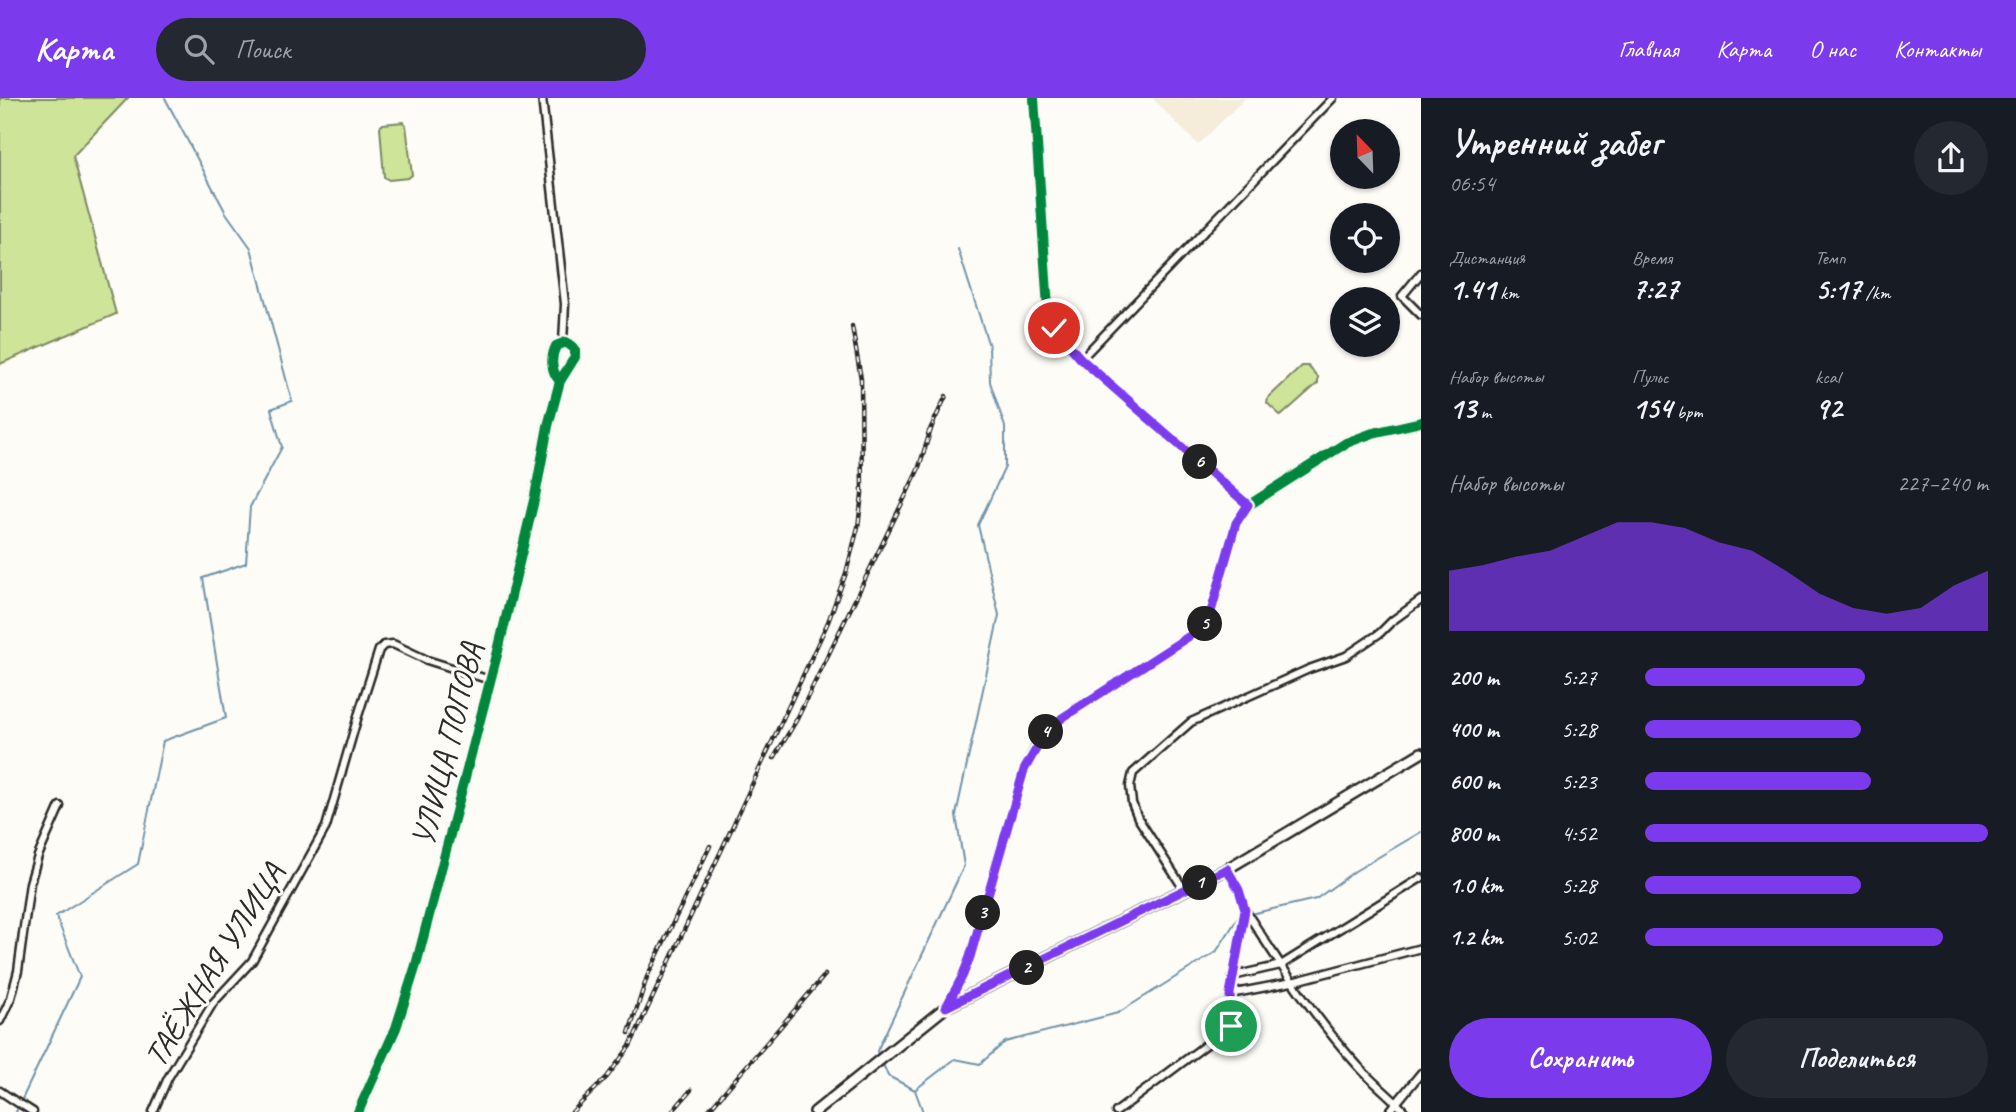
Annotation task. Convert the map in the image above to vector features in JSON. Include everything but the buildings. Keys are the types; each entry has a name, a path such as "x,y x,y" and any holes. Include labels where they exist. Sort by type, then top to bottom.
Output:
{"street":[{"name":"УЛИЦА ПОПОВА","path":"542,98 565,304 563,342"},
{"path":"1034,98 1048,309 1054,328 1081,359 1248,505"},
{"path":"1081,359 1333,98"},
{"path":"1421,273 1402,296 1421,315"},
{"name":"УЛИЦА ПОПОВА","path":"358,1112 396,1028 416,965 490,680 535,496 548,426 560,382 576,353 571,344 563,342 556,346 552,356 552,370 560,382"},
{"path":"946,1007 970,957 1024,770 1037,745 1062,718 1191,635 1209,619 1236,523 1248,505 1346,443 1373,433 1421,422"},
{"path":"1185,891 1138,818 1132,803 1132,773 1191,722 1309,669 1346,656 1421,600"},
{"name":"ТАЁЖНАЯ УЛИЦА","path":"153,1112 168,1078 213,1003 252,961 326,827 375,662 384,645 393,644 427,660 490,680"},
{"path":"815,1112 946,1007 1227,869 1421,753"},
{"path":"0,1021 11,998 18,971 30,883 38,856 60,806"},
{"path":"1227,869 1239,890 1245,910 1292,982 1359,1068 1405,1112"},
{"path":"1233,976 1281,965 1421,878"},
{"path":"1116,1112 1231,1026 1230,994 1245,910"},
{"path":"1230,994 1292,982 1421,948"},
{"path":"1389,1112 1421,1073"},
{"path":"0,1091 33,1112"}],"shaded area":[{"path":"1152,98 1245,98 1198,145"}],"green space":[{"path":"0,98 128,98 73,156 116,314 0,364"},
{"path":"403,122 406,125 412,175 389,180 384,177 380,127 383,124"},
{"path":"1302,366 1308,366 1318,377 1318,383 1281,416 1267,403 1268,398"}],"waterway":[{"path":"16,1112 80,977 56,916 138,864 163,741 226,718 203,578 246,563 250,507 282,447 271,409 292,401 251,248 226,213 165,98"},
{"path":"879,1057 877,1051 964,866 956,815 999,615 978,525 1005,467 1005,427 990,382 989,346 958,249"},
{"path":"1251,914 1316,899 1355,871 1421,832"},
{"path":"916,1089 955,1059 980,1064 1005,1042 1118,1013 1216,952 1239,916 1242,916"},
{"path":"882,1062 888,1076 915,1090 923,1112"}],"railway":[{"path":"572,1112 607,1077 630,1046 828,622 846,573 858,527 862,494 861,379 852,326"},
{"path":"928,434 946,396"},
{"path":"774,758 797,719 918,470 932,426"},
{"path":"629,1033 647,977 710,846"},
{"path":"707,1112 825,975"},
{"path":"672,1112 691,1090"}],"cycle path":[{"path":"1034,98 1048,309 1054,328 1081,359 1249,505"},
{"path":"358,1112 396,1028 416,965 498,651 535,496 548,426 560,381 575,357 575,349 566,342 556,346 553,355 553,369 560,381"},
{"path":"946,1007 970,957 1024,770 1036,745 1062,718 1191,635 1209,619 1236,523 1249,505 1346,443 1373,433 1421,422"}],"route":[{"path":"1054,328 1081,359 1248,505 1236,523 1209,619 1191,635 1062,718 1043,737 1030,756 970,957 946,1007 1227,869 1239,890 1245,910 1230,994 1231,1026"}]}
